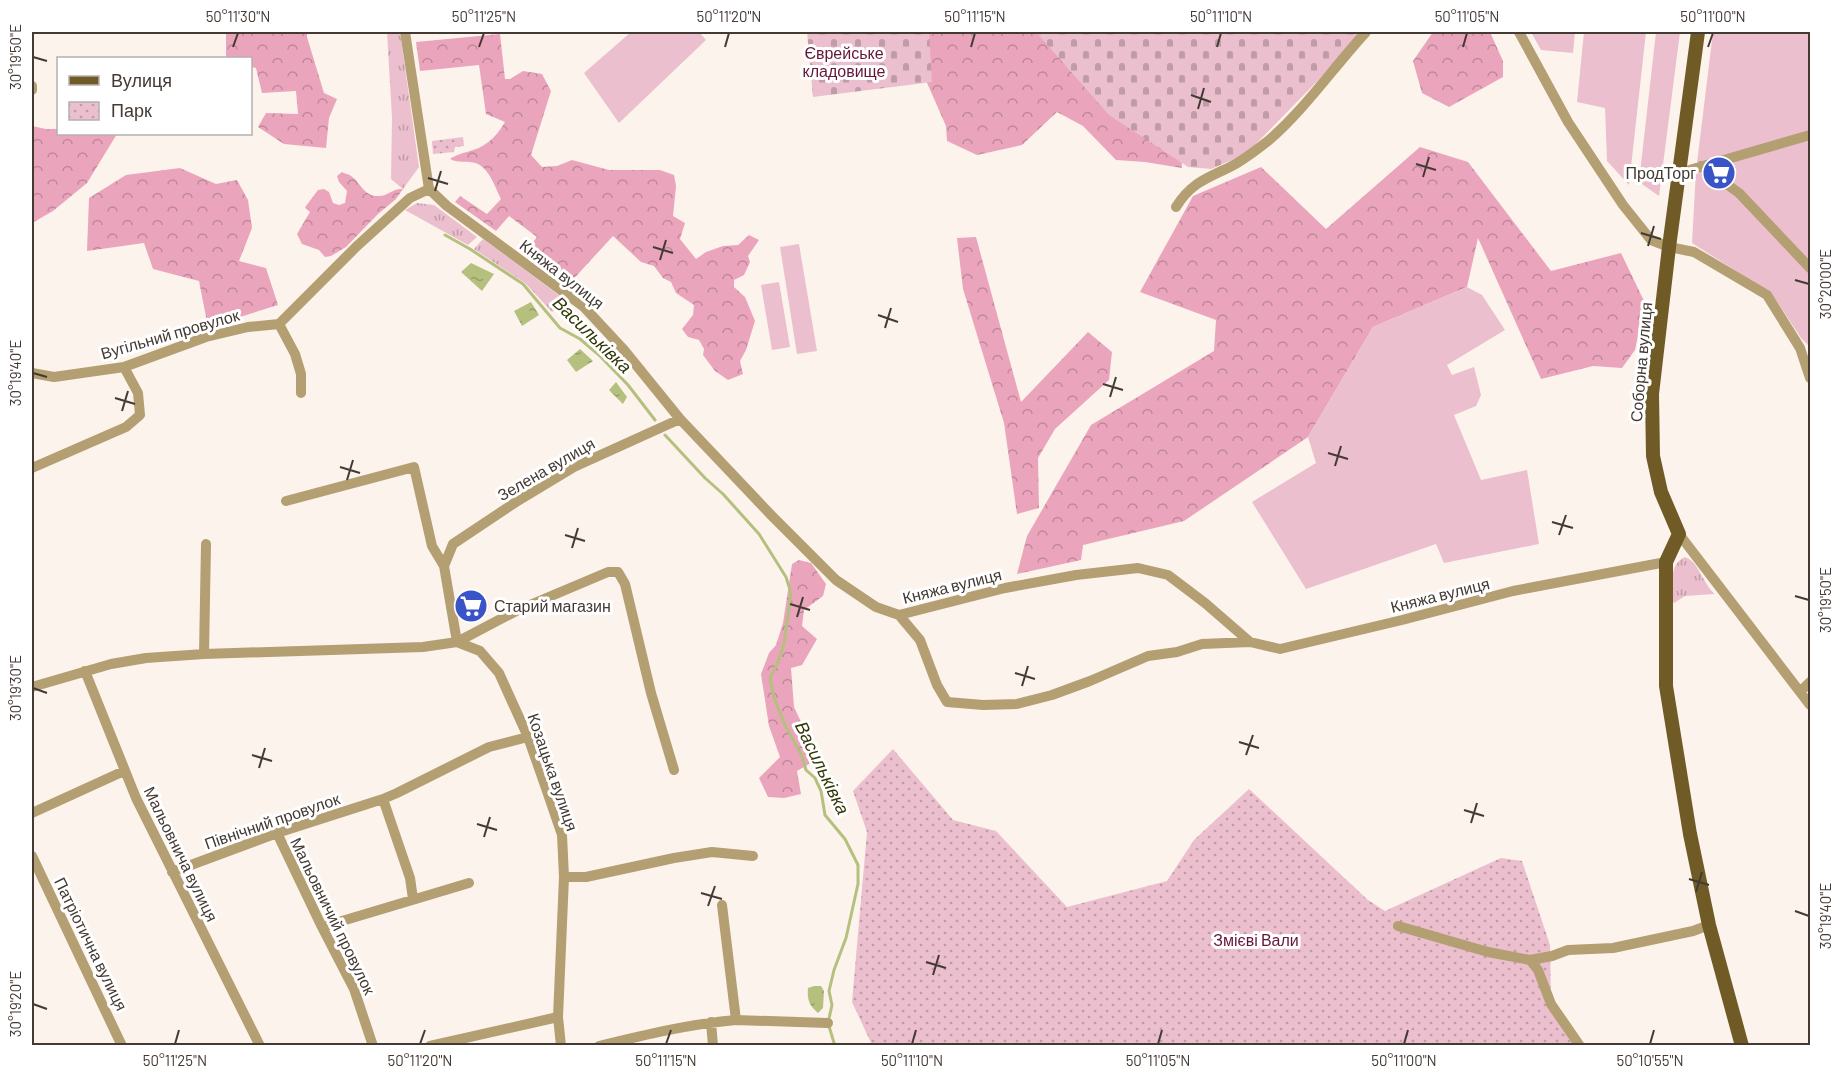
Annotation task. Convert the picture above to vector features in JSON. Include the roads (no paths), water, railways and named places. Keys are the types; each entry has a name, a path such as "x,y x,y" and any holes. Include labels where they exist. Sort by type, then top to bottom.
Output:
{"main road":[{"name":"Соборна вулиця","path":"1679,534 1662,492 1653,456 1652,394 1698,32"},
{"path":"1679,534 1666,562 1666,686 1690,834 1709,925 1742,1046"}],"street":[{"path":"301,393 301,374 295,354 279,324 357,246 410,198 429,189 405,32"},
{"path":"1176,207 1194,185 1240,161 1269,139 1326,79 1366,32"},
{"path":"1519,32 1568,122 1623,205 1651,240 1669,247 1694,252 1767,295 1800,348 1810,378"},
{"path":"1679,173 1810,135"},
{"path":"1701,166 1739,193 1810,268"},
{"name":"Княжа вулиця","path":"429,189 447,206 584,307 624,350 680,419 836,580 876,607 898,615 1005,588 1076,575 1138,568 1168,575 1250,642 1280,649 1513,591 1666,562"},
{"name":"Вугільний провулок","path":"32,373 54,377 124,366 206,337 248,327 279,324"},
{"path":"32,468 126,427 140,415 138,393 124,366"},
{"name":"Зелена вулиця","path":"444,566 453,544 516,502 574,467 680,419"},
{"path":"286,501 414,467 432,546 444,566 457,642"},
{"path":"1679,534 1810,705"},
{"path":"204,654 206,544"},
{"path":"32,687 85,671 146,658 423,647 457,642 518,610 608,572 618,572 625,584 651,693 674,771"},
{"path":"898,615 921,640 937,686 946,702 983,705 1017,704 1052,695 1149,656 1177,652 1202,644 1250,642"},
{"name":"Козацька вулиця","path":"457,642 480,651 499,673 528,737 562,835 564,878 558,1017 561,1046"},
{"name":"Мальовнича вулиця","path":"85,671 124,771 260,1046"},
{"path":"1800,692 1810,682"},
{"name":"Північний провулок","path":"172,872 277,833 397,793 489,747 528,737"},
{"path":"32,813 124,771"},
{"path":"383,798 410,878 413,899"},
{"name":"Мальовничий провулок","path":"277,833 354,989 373,1046"},
{"path":"564,878 586,877 711,852 753,856"},
{"name":"Патріотична вулиця","path":"32,856 122,1046"},
{"path":"322,927 469,883"},
{"path":"722,905 736,1020"},
{"path":"1398,926 1488,952 1530,960 1568,950 1613,948 1693,931 1709,925"},
{"path":"1530,960 1538,970 1551,1004 1580,1046"},
{"path":"430,1046 558,1017"},
{"path":"599,1046 711,1022 736,1020 828,1023"},
{"path":"711,1022 713,1046"}],"water":[{"path":"471,263 494,274 482,291 461,272"},
{"path":"531,302 539,315 522,326 514,311"},
{"path":"580,349 593,361 576,372 567,360"},
{"path":"616,382 627,397 623,404 609,390"},
{"path":"821,986 824,991 823,1008 818,1013 808,999 808,988"}],"waterway":[{"name":"Васильківка","path":"445,235 523,284 560,328 580,339 599,355 628,385 655,420"},
{"name":"Васильківка","path":"665,435 759,534 786,577 791,593 784,644 770,678 774,698 784,723 802,756 806,770 815,778 821,791 825,815 845,839 858,865 858,884 846,938 829,991 832,1005 828,1023 835,1046"}],"place":[{"name":"ПродТорг","path":"1719,173"},
{"name":"Старий магазин","path":"471,606"}],"park label":[{"name":"Єврейське кладовище","path":"844,62"},
{"name":"Змієві Вали","path":"1256,940"}]}
